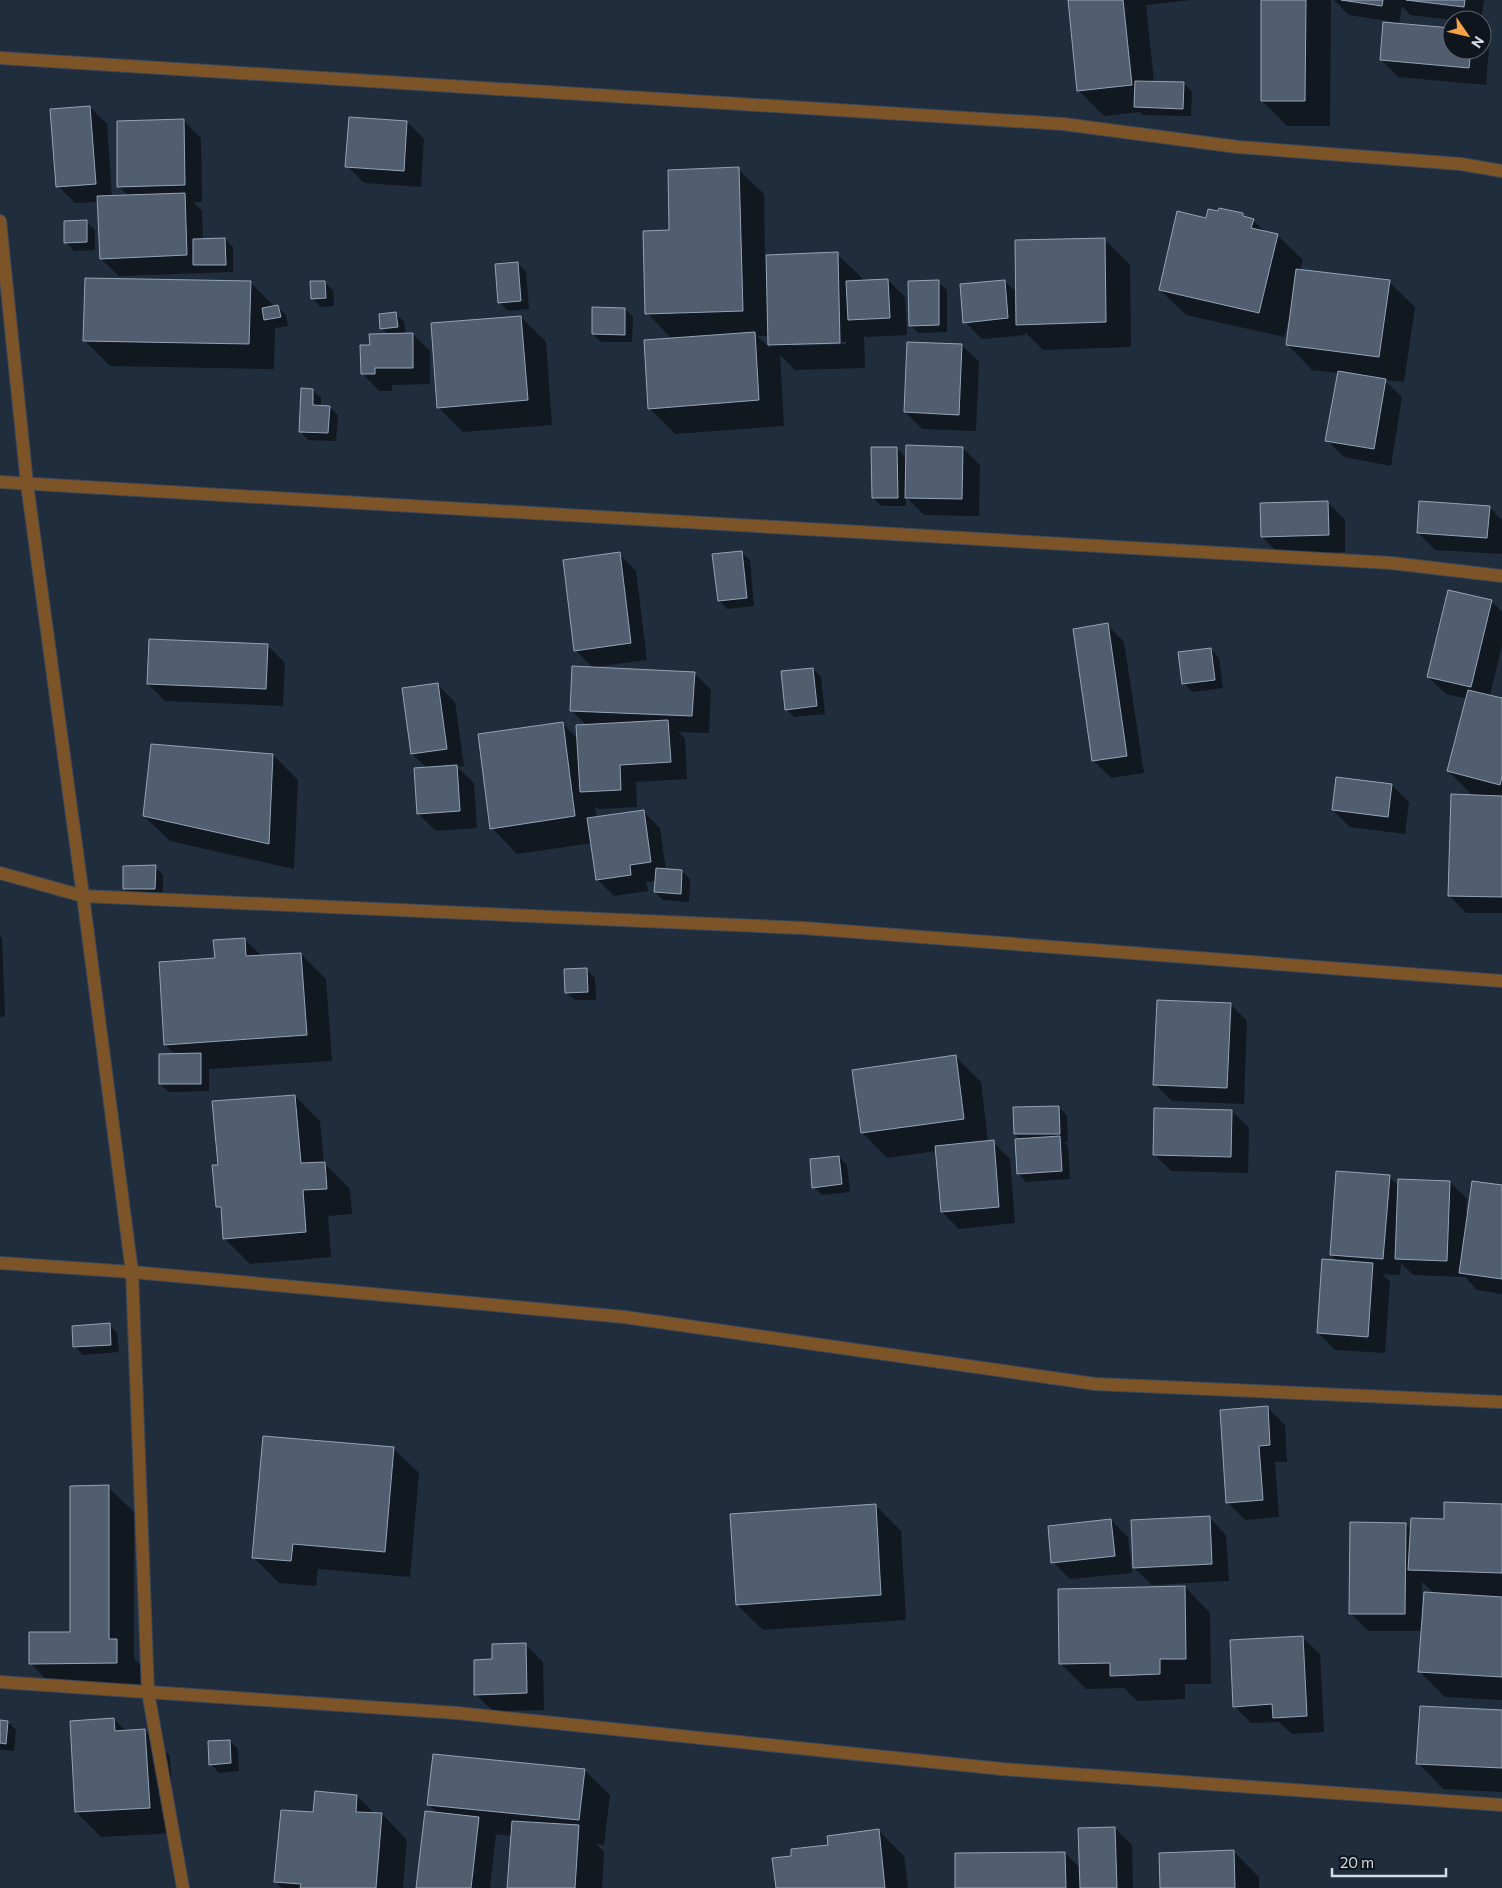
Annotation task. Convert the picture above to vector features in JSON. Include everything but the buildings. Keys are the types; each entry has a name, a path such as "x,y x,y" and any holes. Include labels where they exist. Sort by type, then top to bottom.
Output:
{"street":[{"path":"0,58 1062,124 1238,147 1461,164 1502,171"},
{"path":"0,221 27,484 84,896 132,1272 148,1692 183,1888"},
{"path":"0,482 1382,562 1502,576"},
{"path":"0,873 84,896 803,928 1502,981"},
{"path":"0,1264 132,1272 624,1317 1095,1384 1502,1402"},
{"path":"0,1682 457,1713 1002,1769 1502,1805"}]}
